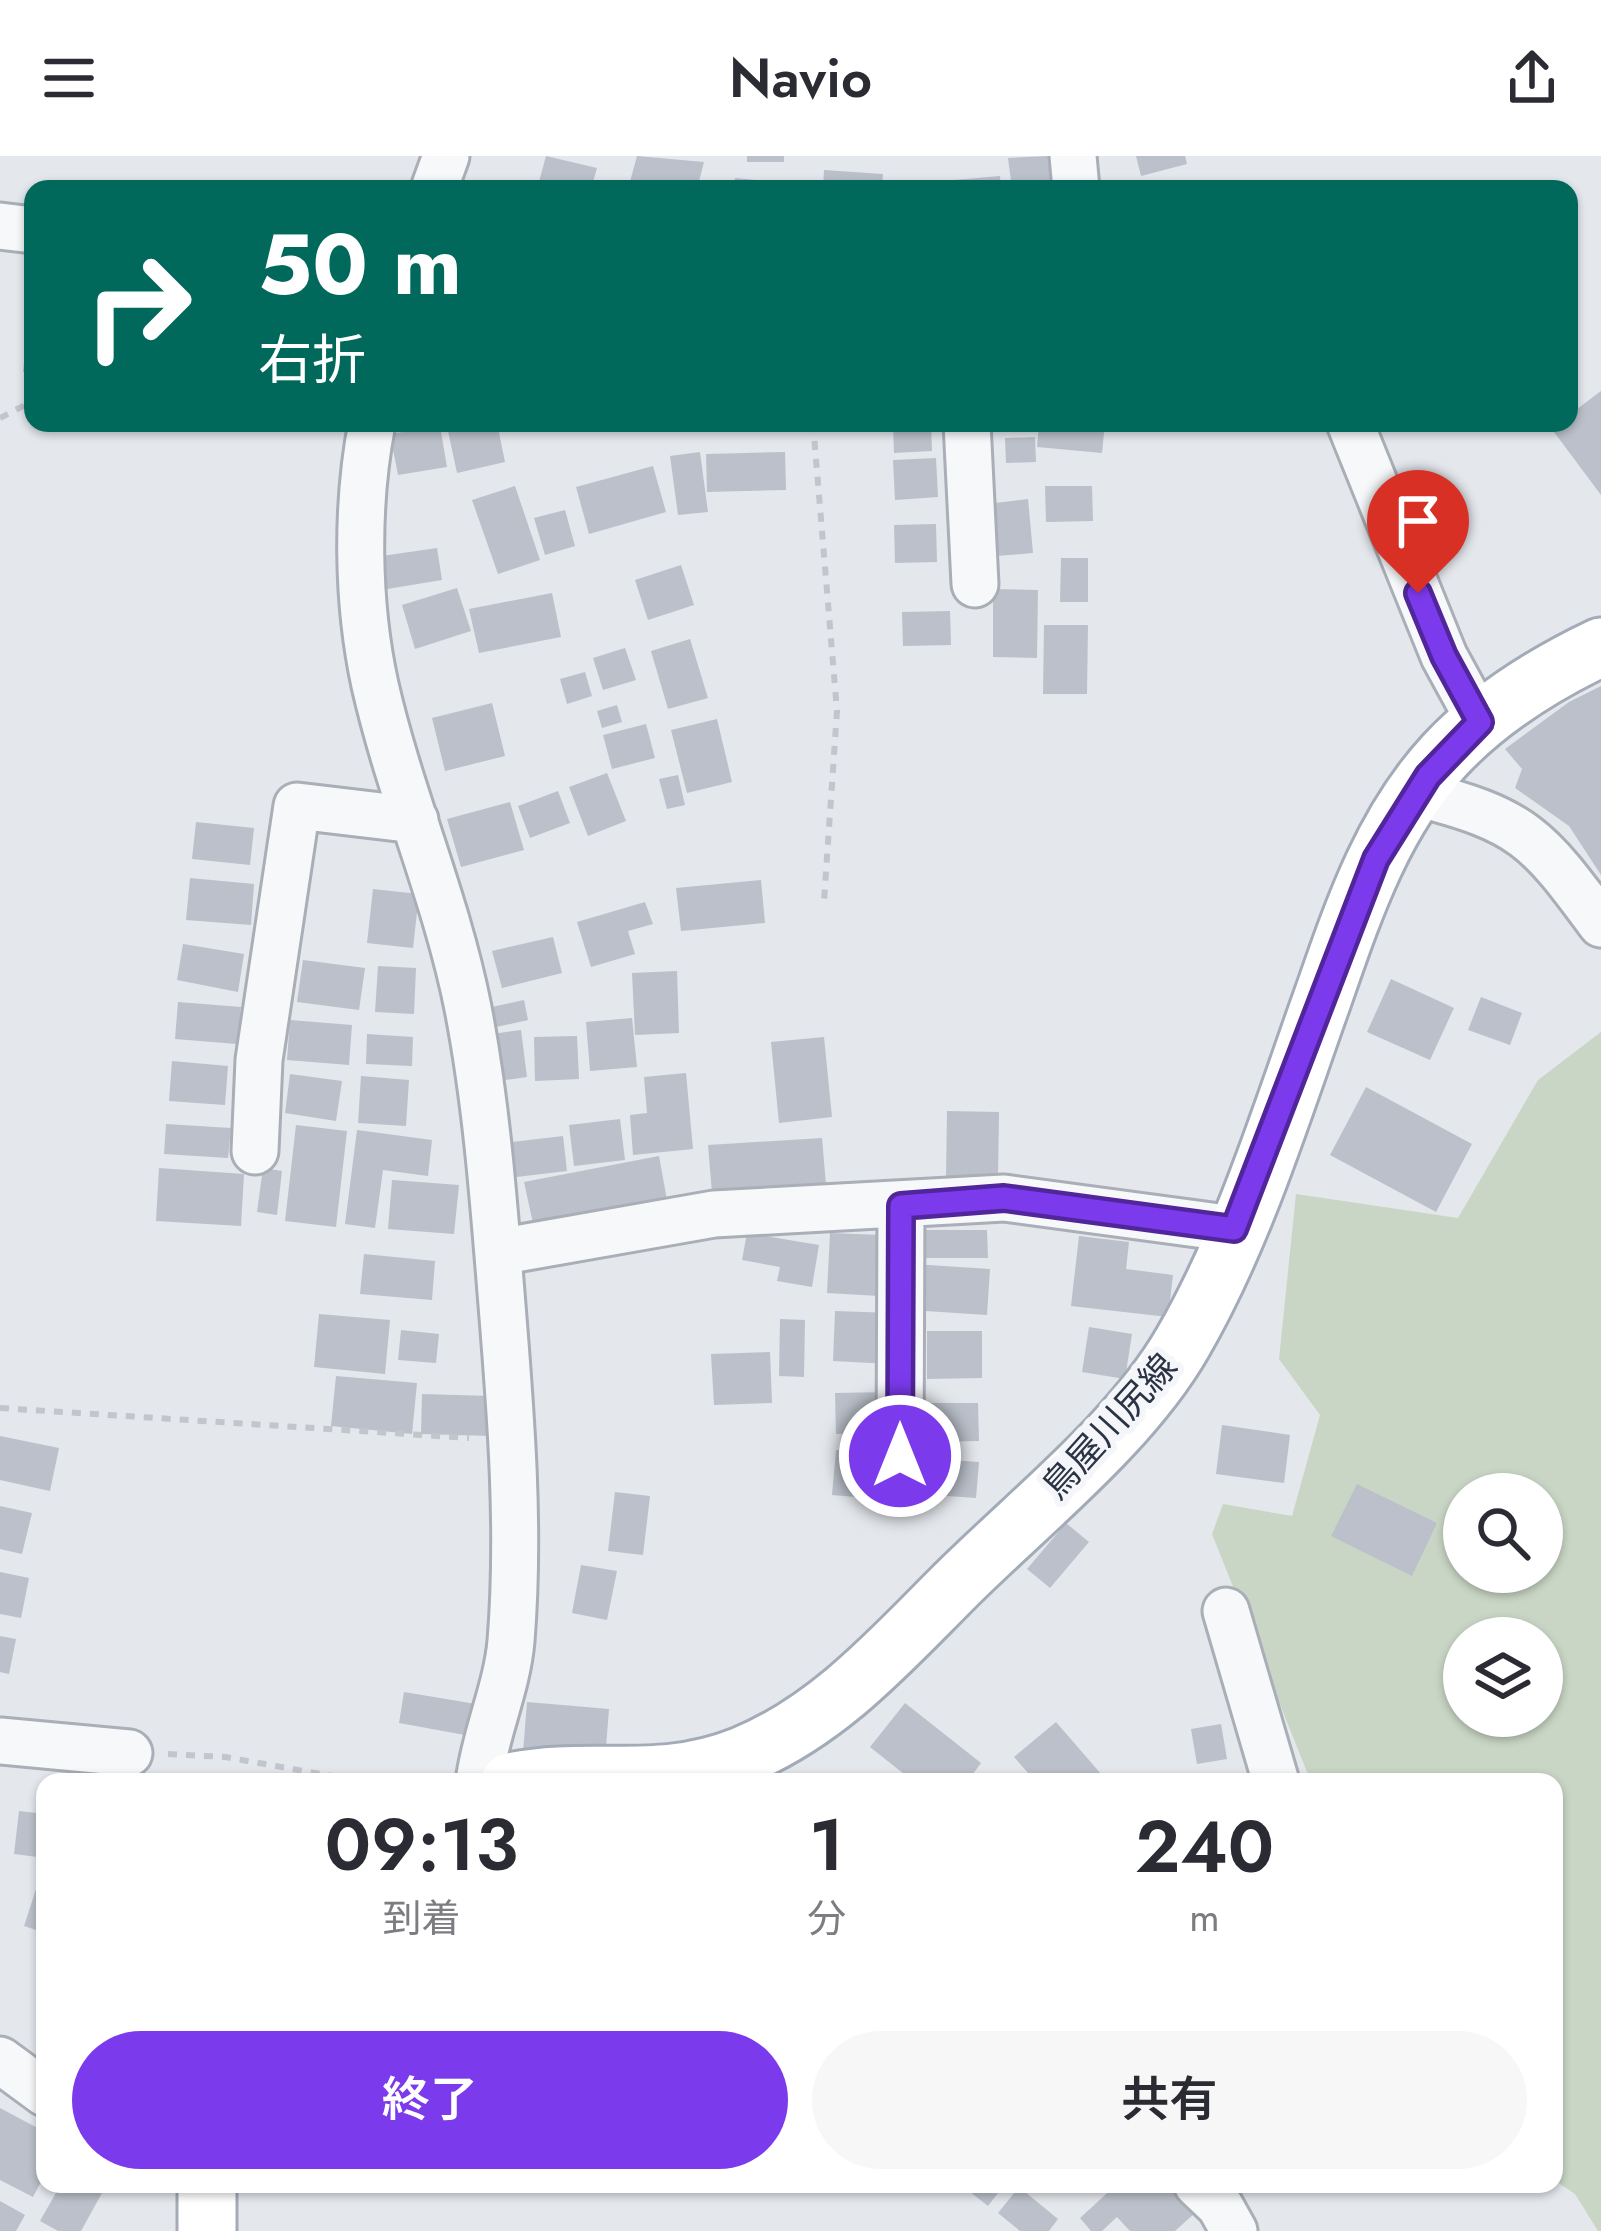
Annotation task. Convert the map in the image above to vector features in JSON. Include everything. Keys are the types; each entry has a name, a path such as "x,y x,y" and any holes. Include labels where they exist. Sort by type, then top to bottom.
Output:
{"main road":[{"name":"鳥屋川尻線","path":"707,1773 781,1738 836,1700 1120,1422 1181,1346 1234,1229 1364,884 1416,793 1480,722 1601,647"}],"street":[{"path":"371,432 364,512 367,638 384,719 444,906 468,1009 498,1252 512,1438 511,1644 480,1773"},
{"path":"967,432 975,584"},
{"path":"1354,432 1444,656 1480,722"},
{"path":"1416,793 1503,821 1546,849 1601,924"},
{"path":"255,1151 259,1060 297,806 415,820"},
{"path":"498,1252 714,1214 1004,1198 1234,1229"},
{"path":"900,1456 901,1206"},
{"path":"1226,1611 1273,1773"},
{"path":"0,1741 129,1753"},
{"path":"0,2060 36,2086"}],"path":[{"path":"814,432 837,712 824,901"},
{"path":"0,1408 512,1438"},
{"path":"129,1753 225,1757 315,1773"}],"green space":[{"path":"1601,1032 1601,2231 1575,2194 1563,2186 1563,1773 1307,1773 1212,1534 1223,1504 1292,1516 1320,1415 1279,1359 1296,1194 1458,1218 1538,1080"}],"building":[{"path":"546,156 597,168 594,180 539,180"},
{"path":"637,156 704,162 699,180 630,180"},
{"path":"747,156 784,156 784,162 747,162"},
{"path":"1048,156 1051,180 1011,180 1008,158"},
{"path":"1136,156 1185,156 1187,164 1141,176"},
{"path":"824,170 883,174 883,180 823,180"},
{"path":"1000,176 1000,180 954,180"},
{"path":"1601,391 1601,495 1554,432 1578,432 1578,408"},
{"path":"441,432 447,467 398,475 390,434"},
{"path":"448,432 499,432 505,462 457,473"},
{"path":"893,432 931,432 932,451 894,453"},
{"path":"1038,432 1104,432 1102,453 1037,447"},
{"path":"1035,437 1036,462 1006,463 1005,438"},
{"path":"700,452 708,512 678,515 670,456"},
{"path":"785,452 786,490 707,492 706,454"},
{"path":"936,458 938,497 895,500 893,460"},
{"path":"653,466 666,512 589,534 576,487"},
{"path":"515,486 540,560 498,574 472,500"},
{"path":"1045,486 1092,486 1093,521 1046,522"},
{"path":"1028,499 1033,553 984,557 979,505"},
{"path":"565,510 575,546 545,555 534,518"},
{"path":"936,524 937,562 895,563 894,525"},
{"path":"437,548 442,580 387,589 382,556"},
{"path":"1061,558 1088,558 1088,602 1060,602"},
{"path":"681,565 694,605 648,620 635,580"},
{"path":"457,588 471,631 415,649 402,605"},
{"path":"993,589 1038,590 1037,658 993,657"},
{"path":"552,593 561,637 479,653 469,609"},
{"path":"950,611 951,645 903,646 902,612"},
{"path":"1044,625 1088,625 1087,694 1043,694"},
{"path":"690,639 708,698 668,709 651,651"},
{"path":"625,648 636,680 603,690 593,658"},
{"path":"585,672 592,696 567,704 560,679"},
{"path":"1601,686 1601,875 1569,826 1515,788 1522,769 1505,749 1569,702"},
{"path":"492,703 505,756 445,771 432,718"},
{"path":"617,705 622,722 602,728 597,711"},
{"path":"717,719 732,782 687,793 671,730"},
{"path":"646,724 655,758 612,769 603,735"},
{"path":"607,773 626,821 588,836 569,787"},
{"path":"678,775 685,805 667,809 659,779"},
{"path":"558,791 570,823 530,838 518,806"},
{"path":"510,802 524,850 461,867 447,819"},
{"path":"196,822 254,828 250,865 192,859"},
{"path":"190,878 254,884 251,925 186,920"},
{"path":"761,880 765,923 681,931 676,888"},
{"path":"373,889 419,894 413,948 367,943"},
{"path":"645,902 653,924 628,931 635,954 591,967 577,922"},
{"path":"553,937 562,973 502,988 492,951"},
{"path":"183,944 244,954 238,992 177,980"},
{"path":"303,960 365,968 359,1010 297,1002"},
{"path":"378,966 416,968 414,1014 375,1012"},
{"path":"677,971 679,1033 635,1035 632,973"},
{"path":"1391,979 1454,1008 1430,1060 1367,1032"},
{"path":"1481,997 1522,1013 1510,1045 1468,1030"},
{"path":"524,1000 528,1020 496,1027 492,1007"},
{"path":"178,1002 241,1007 237,1044 175,1039"},
{"path":"632,1018 637,1067 590,1071 586,1022"},
{"path":"290,1020 352,1025 349,1065 287,1060"},
{"path":"521,1030 527,1077 491,1082 485,1035"},
{"path":"367,1034 413,1037 412,1066 366,1064"},
{"path":"577,1036 579,1079 535,1081 534,1037"},
{"path":"824,1037 832,1117 779,1123 771,1042"},
{"path":"172,1061 228,1066 225,1105 169,1101"},
{"path":"686,1073 693,1149 633,1155 630,1115 647,1113 644,1077"},
{"path":"290,1074 342,1081 336,1121 285,1113"},
{"path":"361,1076 409,1080 406,1126 358,1123"},
{"path":"1366,1087 1472,1144 1436,1212 1330,1155"},
{"path":"947,1111 999,1112 998,1178 946,1178"},
{"path":"620,1119 625,1160 574,1166 569,1125"},
{"path":"166,1124 231,1128 228,1158 164,1154"},
{"path":"296,1125 347,1131 336,1227 285,1221"},
{"path":"357,1130 432,1140 428,1176 383,1170 375,1228 345,1224"},
{"path":"563,1136 567,1171 508,1178 504,1143"},
{"path":"822,1138 826,1185 712,1193 708,1145"},
{"path":"659,1156 669,1211 536,1237 524,1182"},
{"path":"159,1168 244,1174 241,1226 156,1221"},
{"path":"263,1168 282,1171 277,1215 257,1212"},
{"path":"392,1180 459,1185 454,1234 388,1229"},
{"path":"914,1230 987,1230 988,1258 914,1258"},
{"path":"747,1233 819,1245 812,1287 777,1281 780,1267 742,1260"},
{"path":"830,1233 882,1235 879,1296 827,1293"},
{"path":"1079,1236 1129,1242 1126,1269 1173,1275 1168,1317 1071,1306"},
{"path":"364,1254 435,1261 432,1300 360,1294"},
{"path":"913,1264 990,1269 987,1315 910,1310"},
{"path":"835,1311 892,1313 890,1364 833,1361"},
{"path":"319,1314 390,1320 385,1374 314,1367"},
{"path":"780,1319 805,1320 804,1377 779,1376"},
{"path":"1089,1327 1132,1334 1125,1379 1082,1372"},
{"path":"401,1330 439,1334 436,1363 398,1360"},
{"path":"927,1331 982,1331 982,1378 927,1379"},
{"path":"770,1352 772,1403 714,1405 711,1354"},
{"path":"336,1376 417,1383 412,1434 331,1426"},
{"path":"890,1392 892,1432 836,1434 835,1393"},
{"path":"422,1394 492,1396 491,1436 421,1434"},
{"path":"926,1403 978,1403 979,1441 927,1442"},
{"path":"1222,1425 1290,1435 1284,1483 1216,1474"},
{"path":"0,1436 59,1448 50,1491 0,1480"},
{"path":"836,1450 897,1454 894,1500 832,1495"},
{"path":"921,1458 979,1462 976,1498 919,1494"},
{"path":"1357,1484 1437,1523 1412,1576 1331,1536"},
{"path":"615,1492 650,1496 643,1555 608,1551"},
{"path":"0,1506 32,1513 22,1554 0,1549"},
{"path":"1066,1523 1089,1542 1050,1588 1027,1569"},
{"path":"581,1565 617,1571 607,1620 572,1613"},
{"path":"0,1572 29,1578 21,1618 0,1614"},
{"path":"0,1636 16,1639 9,1674 0,1672"},
{"path":"404,1692 482,1705 476,1737 399,1723"},
{"path":"527,1702 609,1709 605,1760 523,1753"},
{"path":"905,1703 981,1763 974,1773 903,1773 870,1747"},
{"path":"1056,1722 1100,1773 1028,1773 1014,1757"},
{"path":"1221,1724 1227,1759 1197,1764 1191,1729"},
{"path":"19,1811 36,1813 36,1857 14,1854"},
{"path":"36,1889 36,1930 24,1926"},
{"path":"0,2108 36,2127 36,2191 33,2197 0,2180"},
{"path":"56,2193 102,2193 81,2231 58,2231 40,2221"},
{"path":"971,2193 998,2193 988,2206"},
{"path":"1014,2193 1026,2193 1058,2219 1049,2231 1020,2231 998,2213"},
{"path":"1107,2193 1179,2193 1196,2212 1175,2231 1130,2231 1117,2217 1102,2231 1091,2231 1080,2218"},
{"path":"0,2201 25,2215 16,2231 0,2231"}],"route":[{"path":"900,1456 901,1206 1004,1198 1234,1229 1376,859 1428,776 1480,722 1444,656 1418,593"}]}
